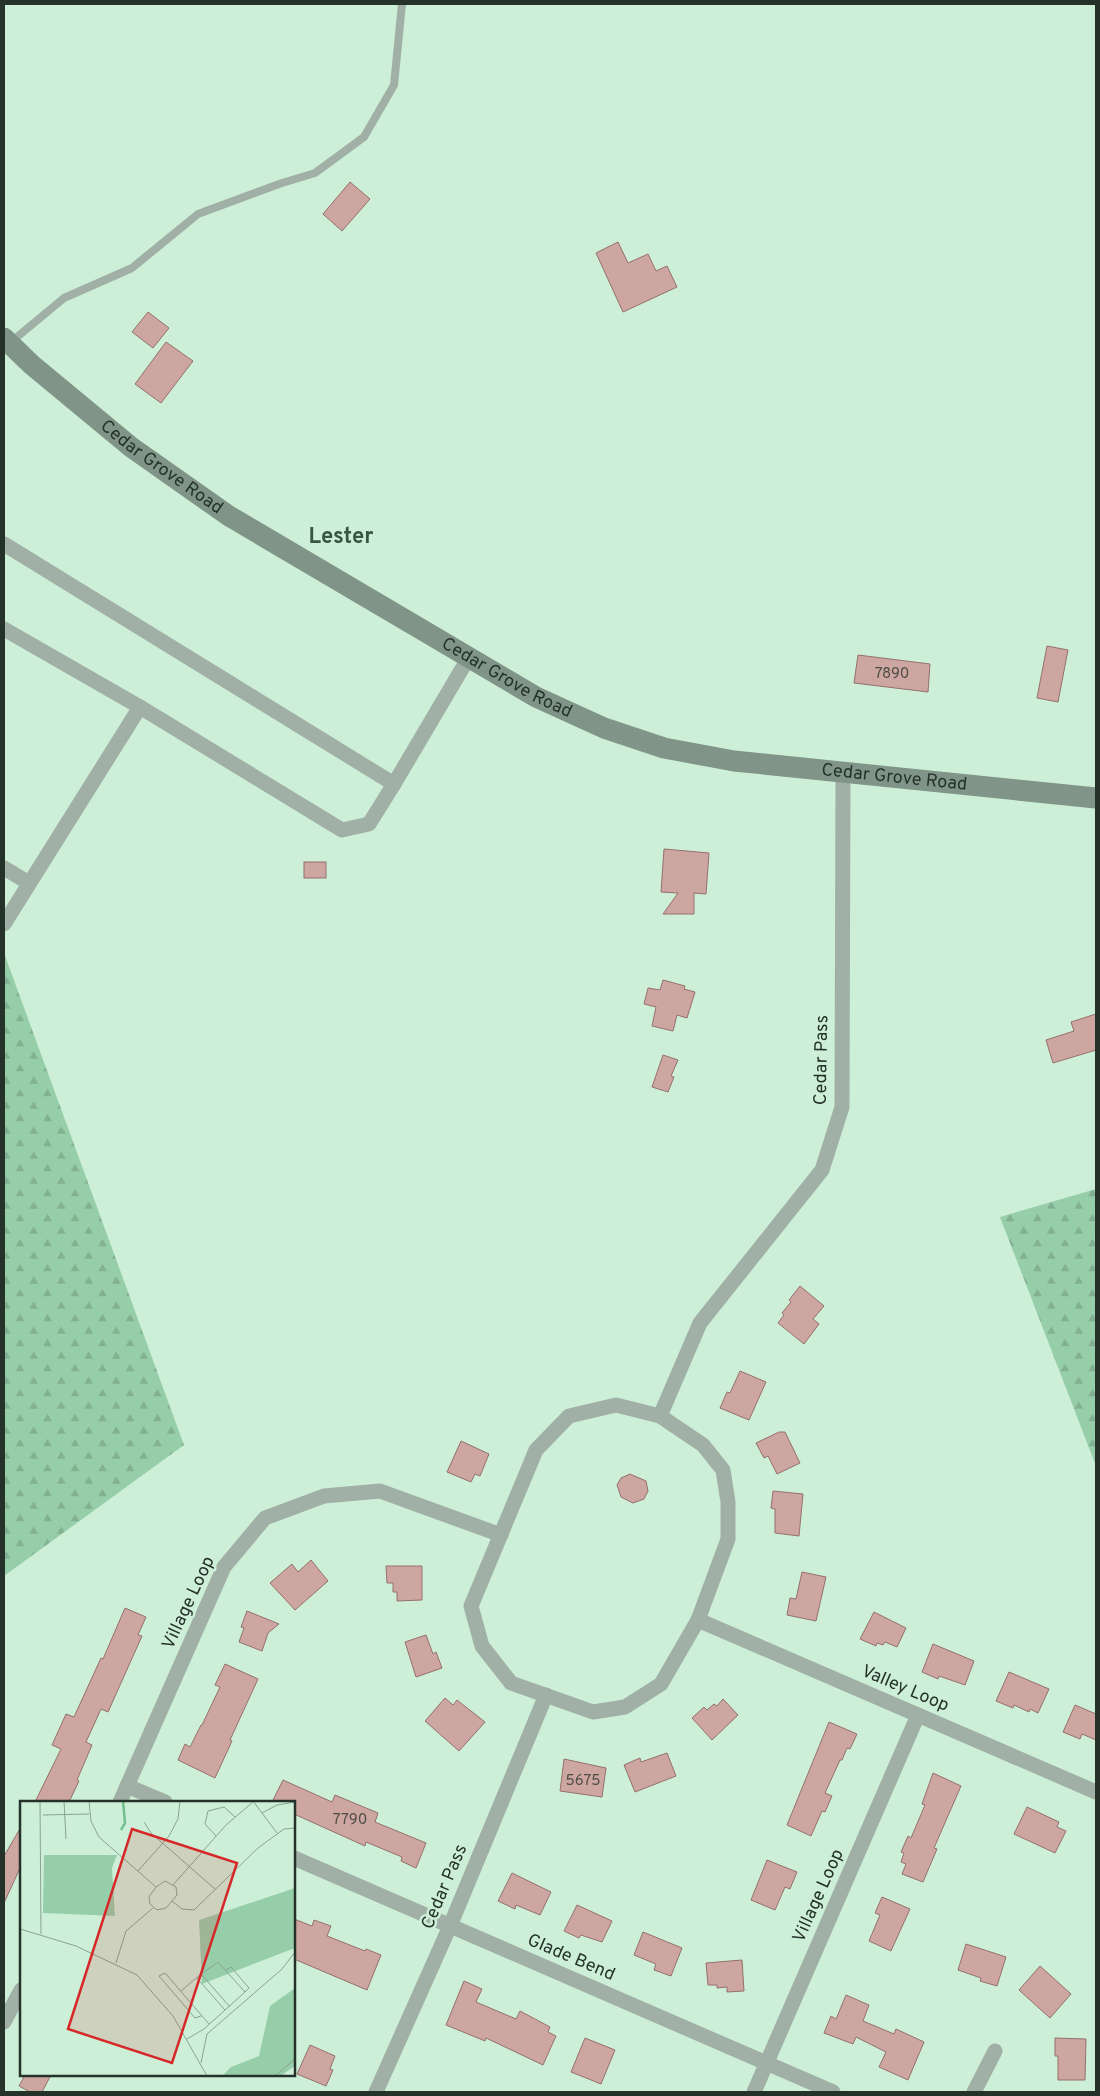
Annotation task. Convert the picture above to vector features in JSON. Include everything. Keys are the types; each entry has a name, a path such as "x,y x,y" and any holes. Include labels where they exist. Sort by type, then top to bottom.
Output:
{"main road":[{"name":"Cedar Grove Road","path":"7,340 32,364 131,447 229,516 536,697 604,728 664,748 734,761 1096,798"}],"street":[{"path":"4,544 394,784"},
{"path":"4,629 140,707 342,830 369,824 469,658"},
{"path":"4,924 140,707"},
{"name":"Cedar Pass","path":"660,1416 700,1323 822,1170 842,1107 843,772"},
{"path":"4,868 29,883"},
{"path":"616,1405 660,1416 703,1445 723,1470 728,1502 728,1539 698,1620 661,1684 625,1707 593,1712 511,1682 482,1646 471,1606 536,1450 569,1416 616,1405"},
{"name":"Village Loop","path":"120,1801 224,1566 265,1518 324,1496 380,1491 501,1535"},
{"name":"Valley Loop","path":"698,1620 1096,1792"},
{"name":"Cedar Pass","path":"376,2092 450,1926 546,1695"},
{"name":"Village Loop","path":"754,2092 918,1715"},
{"path":"127,1786 163,1801"},
{"name":"Glade Bend","path":"295,1858 833,2092"},
{"path":"4,2022 20,1992"},
{"path":"974,2092 995,2052"}],"lane":[{"path":"7,340 64,298 132,268 198,214 315,173 364,137 394,85 402,4"}],"green space":[{"path":"4,953 184,1445 4,1576"},
{"path":"1096,1189 1096,1466 1000,1217"}],"building":[{"path":"350,182 370,199 342,231 323,214"},
{"path":"618,242 628,263 648,254 656,271 667,266 677,287 623,312 596,253"},
{"path":"148,312 169,328 153,348 132,332"},
{"path":"166,342 193,361 161,403 135,384"},
{"path":"1047,646 1068,650 1058,702 1037,698"},
{"path":"858,655 930,664 928,692 854,683"},
{"path":"664,849 709,853 706,894 694,893 694,914 663,914 678,893 661,892"},
{"path":"304,862 326,862 326,878 304,878"},
{"path":"663,980 685,986 684,989 695,992 687,1018 677,1015 673,1031 652,1026 656,1007 644,1004 648,988 660,990"},
{"path":"1096,1014 1096,1050 1053,1063 1046,1040 1074,1031 1071,1022"},
{"path":"663,1055 678,1060 671,1076 674,1077 668,1092 652,1087"},
{"path":"800,1286 824,1306 813,1319 819,1324 804,1344 778,1323 784,1315 782,1313 791,1302 789,1300"},
{"path":"740,1371 766,1382 749,1420 720,1408 727,1392 730,1393"},
{"path":"779,1432 785,1432 800,1463 777,1474 768,1456 764,1458 756,1443"},
{"path":"461,1441 489,1454 480,1476 475,1474 471,1482 447,1472"},
{"path":"630,1474 646,1481 648,1491 644,1499 633,1503 621,1497 617,1485 621,1478"},
{"path":"773,1491 803,1494 799,1536 775,1533 775,1509 771,1508"},
{"path":"311,1560 328,1581 295,1610 270,1583 292,1564 298,1572"},
{"path":"386,1566 422,1566 422,1600 397,1601 397,1592 393,1592 393,1583 387,1583"},
{"path":"802,1572 826,1577 816,1621 787,1615 790,1598 796,1599"},
{"path":"125,1608 146,1617 138,1635 142,1636 108,1712 101,1709 86,1742 92,1745 69,1801 35,1801 61,1749 52,1745 66,1714 74,1717 101,1658 103,1659"},
{"path":"247,1611 279,1624 268,1633 262,1651 239,1642 244,1628 241,1627"},
{"path":"874,1612 906,1628 897,1647 885,1642 883,1645 877,1643 876,1646 860,1639"},
{"path":"426,1635 433,1654 436,1652 442,1668 416,1677 405,1642"},
{"path":"933,1644 974,1661 965,1685 939,1676 938,1679 922,1672"},
{"path":"225,1664 258,1679 215,1778 178,1760 185,1744 190,1747 202,1725 220,1687 215,1685"},
{"path":"1009,1672 1049,1689 1038,1713 1030,1709 1029,1712 1014,1705 1013,1708 996,1701"},
{"path":"445,1698 453,1705 457,1700 485,1722 459,1751 425,1721"},
{"path":"723,1699 738,1715 712,1740 692,1718 704,1707 707,1710 714,1704 717,1706"},
{"path":"1075,1705 1096,1714 1096,1740 1082,1734 1080,1739 1063,1732"},
{"path":"829,1722 857,1734 850,1749 847,1748 842,1760 840,1760 825,1793 832,1796 825,1812 822,1811 811,1836 787,1825"},
{"path":"667,1753 676,1776 635,1792 624,1765 640,1758 641,1762"},
{"path":"564,1759 606,1768 602,1797 560,1791"},
{"path":"933,1773 961,1786 934,1848 937,1849 923,1882 902,1874 906,1864 901,1862 904,1853 901,1852 908,1836 911,1838 925,1805 922,1804"},
{"path":"283,1780 332,1802 335,1795 378,1813 375,1822 426,1843 416,1868 401,1861 402,1857 366,1842 365,1846 295,1814 295,1801 272,1801"},
{"path":"1027,1807 1059,1822 1057,1827 1066,1831 1055,1853 1014,1834"},
{"path":"20,1829 20,1868 4,1903 4,1856"},
{"path":"767,1860 797,1872 790,1889 785,1887 775,1910 751,1900"},
{"path":"512,1873 551,1892 540,1915 516,1905 515,1909 498,1901"},
{"path":"882,1897 910,1909 891,1951 869,1941 880,1915 875,1913"},
{"path":"577,1905 612,1921 602,1942 581,1935 579,1938 564,1931"},
{"path":"295,1919 312,1926 314,1920 331,1926 327,1936 365,1951 366,1949 381,1955 367,1990 295,1959"},
{"path":"643,1932 682,1948 671,1976 654,1970 656,1964 634,1955"},
{"path":"966,1944 1006,1957 997,1986 980,1981 981,1978 958,1970"},
{"path":"742,1960 744,1991 727,1992 727,1987 717,1988 717,1985 708,1985 706,1963"},
{"path":"1040,1966 1071,1994 1050,2018 1019,1990"},
{"path":"464,1981 482,1989 476,2002 516,2019 520,2011 550,2027 548,2032 556,2036 543,2065 486,2038 485,2041 446,2025"},
{"path":"846,1995 869,2005 863,2021 894,2034 896,2029 924,2042 908,2080 879,2067 886,2052 856,2037 853,2044 824,2033 831,2016 836,2019"},
{"path":"585,2038 615,2050 601,2084 571,2072"},
{"path":"1055,2038 1086,2039 1085,2080 1058,2080 1058,2056 1055,2056"},
{"path":"310,2045 335,2056 330,2069 333,2070 326,2086 297,2074"},
{"path":"24,2076 50,2076 42,2092 30,2092 19,2086"}],"district":[{"name":"Lester","path":"341,537"}]}
